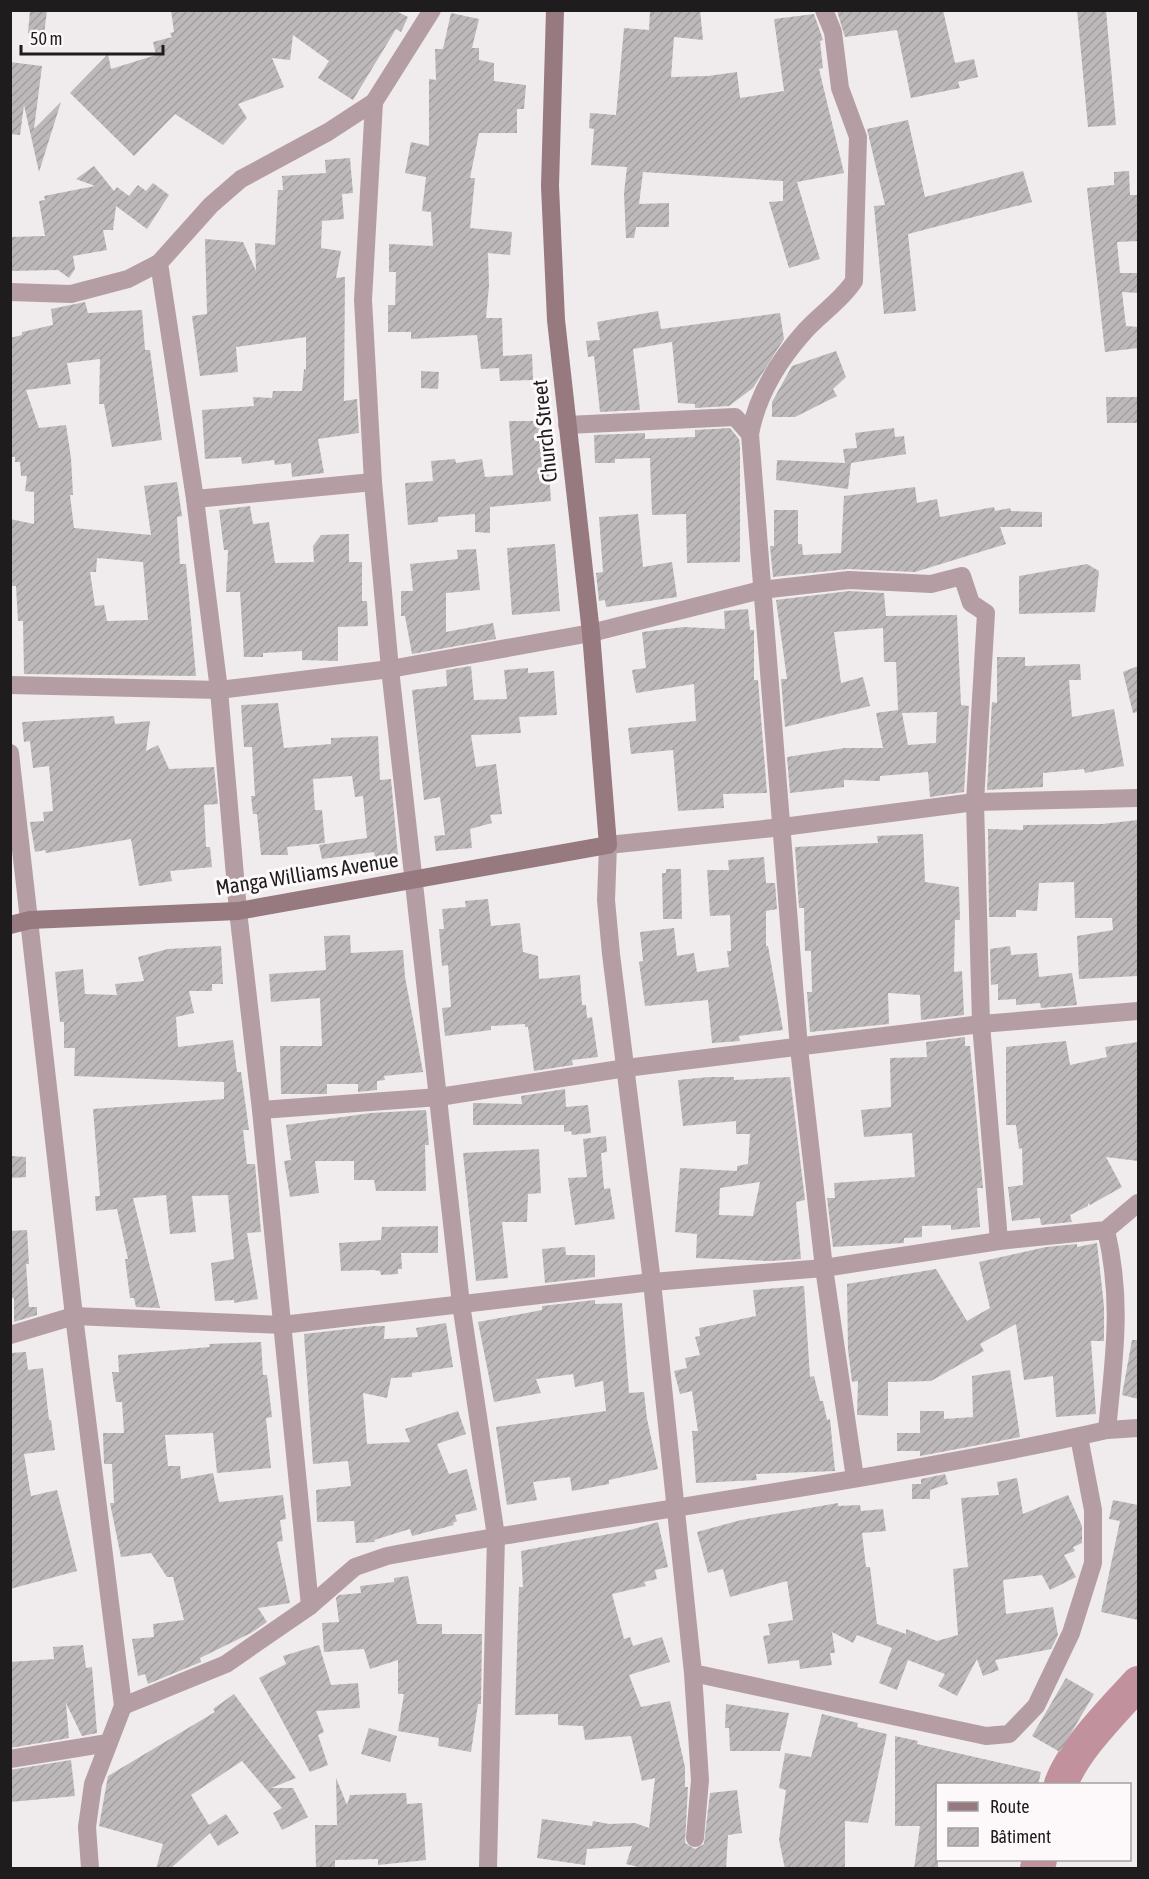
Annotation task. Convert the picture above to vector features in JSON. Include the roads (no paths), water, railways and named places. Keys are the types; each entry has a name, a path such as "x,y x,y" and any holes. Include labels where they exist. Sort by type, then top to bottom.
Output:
{"main road":[{"name":"Church Street","path":"555,10 550,186 556,320 591,633 608,845"},
{"name":"Manga Williams Avenue","path":"10,925 30,920 238,911 608,845"}],"street":[{"path":"10,292 71,294 128,279 159,263 211,205 241,179 328,132 374,102 432,10"},
{"path":"824,10 833,32 840,88 858,137 854,281 804,331 769,380 754,411 750,434 799,1048 824,1268 855,1478"},
{"path":"374,102 363,300 373,482 390,669 439,1097 460,1304 496,1536 488,1869"},
{"path":"159,263 195,499 219,690 238,911 261,1110 310,1606"},
{"path":"567,425 735,417 750,434"},
{"path":"195,499 373,482"},
{"path":"10,685 219,690 390,669 591,633 761,590 849,580 932,584 962,576 971,603 986,613 975,802 981,1024 999,1241"},
{"path":"10,753 74,1316 123,1706 93,1784 87,1827 90,1869"},
{"path":"695,1838 700,1780 693,1673 652,1282 606,900 608,845 783,827 975,802 1138,798"},
{"path":"261,1110 439,1097 626,1068 981,1024 1138,1011"},
{"path":"10,1335 74,1316 282,1325 652,1282 824,1268 999,1241 1106,1230 1138,1203"},
{"path":"1106,1230 1117,1295 1117,1338 1107,1431"},
{"path":"123,1706 226,1664 310,1606 355,1567 387,1557 496,1536 855,1478 1107,1431 1138,1428"},
{"path":"693,1673 986,1736 1009,1734 1036,1706 1071,1633 1093,1563 1093,1510 1079,1437"},
{"path":"10,1759 108,1743"}],"waterway":[{"path":"1061,1783 1084,1744 1138,1683"},
{"path":"1037,1868 1040,1861"}]}
